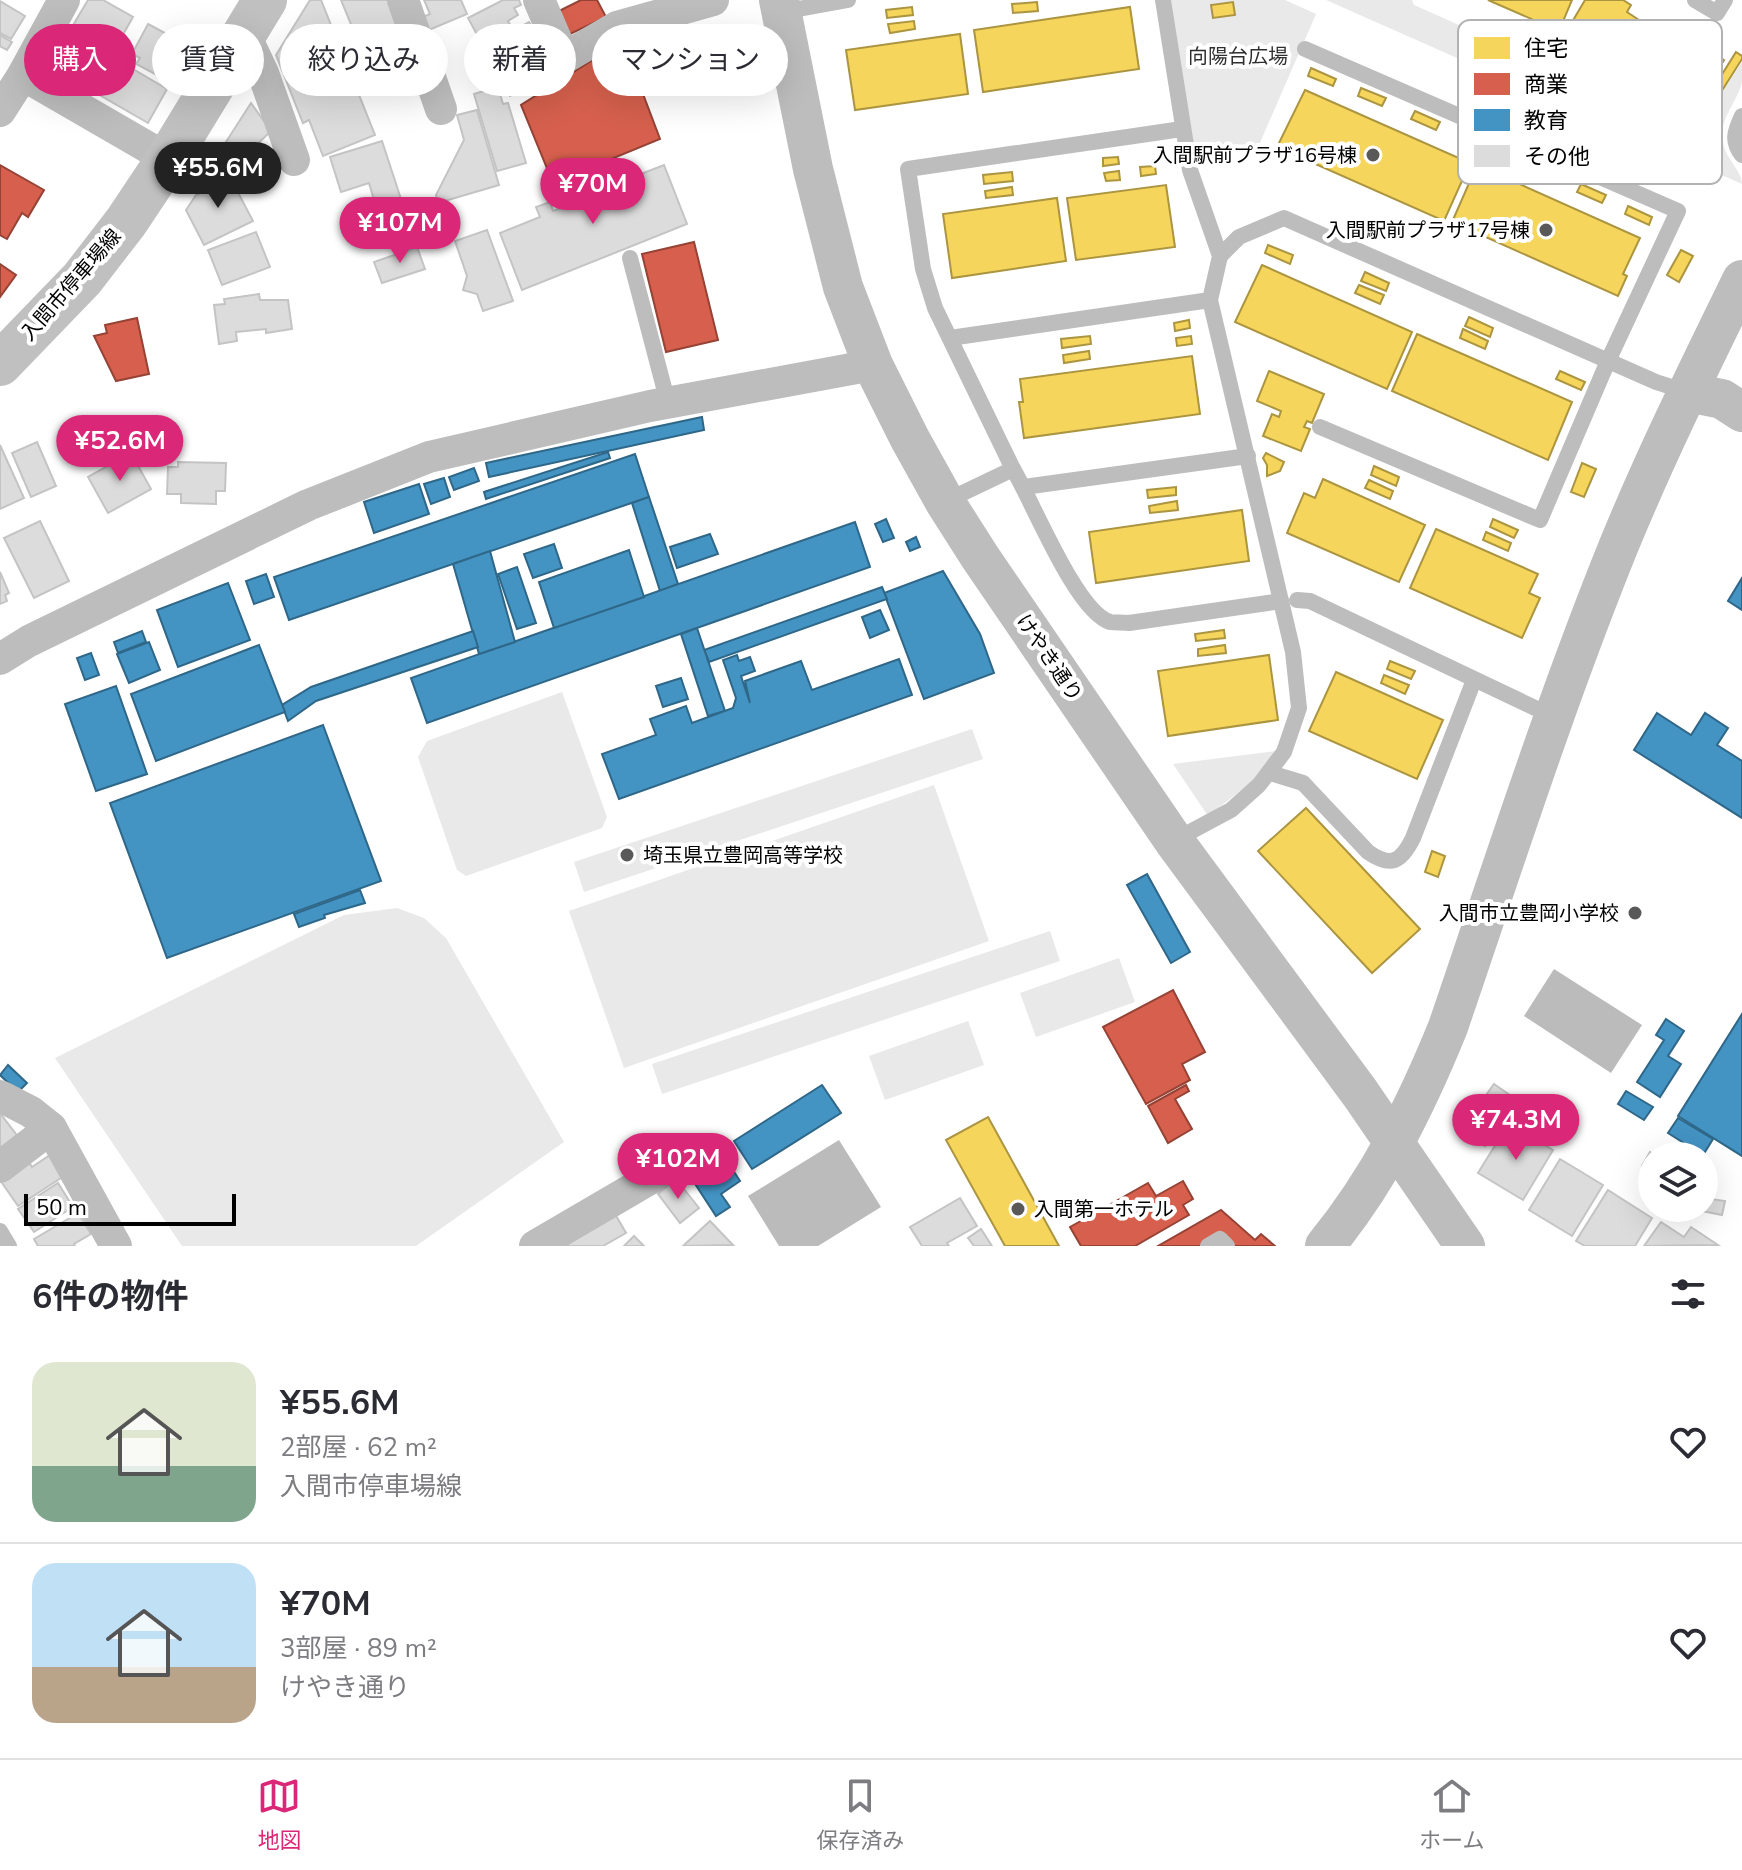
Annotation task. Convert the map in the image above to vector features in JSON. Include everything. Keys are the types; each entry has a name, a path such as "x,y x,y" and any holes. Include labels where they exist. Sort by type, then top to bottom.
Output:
{"main road":[{"name":"入間市停車場線","path":"0,364 82,279 126,222 255,18"}],"street":[{"path":"0,111 64,0"},
{"path":"403,0 441,109"},
{"path":"539,0 564,58 617,27 713,0"},
{"name":"けやき通り","path":"780,6 813,169 832,249 855,323 873,365 945,502 1174,841 1395,1143 1465,1246"},
{"path":"255,18 263,73 294,160"},
{"path":"23,75 168,159"},
{"path":"1325,1246 1363,1197 1424,1087 1620,543 1687,392 1742,280"},
{"path":"0,659 29,641 308,505 415,462 668,403 873,365"},
{"path":"1687,392 1722,399 1742,412"},
{"path":"0,1096 31,1112 51,1128 116,1246"},
{"path":"0,1167 51,1128"},
{"path":"535,1246 665,1170"}],"lane":[{"path":"780,6 848,0"},
{"path":"1163,0 1182,129 1195,190 1220,256"},
{"path":"1695,0 1717,13 1725,0"},
{"path":"1305,49 1458,115"},
{"path":"1742,116 1733,136 1742,155"},
{"path":"1182,129 908,169 923,269 935,308 1024,487 1032,511 1058,558 1094,612 1109,622 1129,623 1289,600 1310,601 1555,717"},
{"path":"1320,427 1540,520 1608,361 1678,211 1616,184"},
{"path":"1174,841 1231,810 1270,773 1284,752 1299,708 1289,600 1248,456 1210,300 1220,256 1239,237 1284,218 1608,361 1687,392"},
{"path":"630,258 668,403"},
{"path":"950,338 1210,300"},
{"path":"1024,487 1248,456"},
{"path":"945,502 1013,469"},
{"path":"1270,773 1303,783 1368,852 1388,862 1396,859 1406,852 1413,838 1474,680"},
{"path":"0,1231 9,1246"},
{"path":"1208,1246 1220,1239 1227,1246"}],"green space":[{"name":"向陽台広場","path":"1171,0 1285,0 1316,14 1259,145 1195,153"},
{"path":"1326,0 1412,0 1414,5 1458,25 1458,58"},
{"path":"1742,62 1740,88 1722,134 1722,93"},
{"path":"1722,134 1725,149 1742,184 1722,175"},
{"path":"562,692 607,817 602,828 466,876 457,870 418,757 427,741"},
{"path":"972,729 983,759 584,892 574,862"},
{"path":"1275,751 1253,781 1208,816 1173,764"},
{"path":"934,785 989,941 624,1068 569,911"},
{"path":"397,908 424,918 446,938 564,1142 416,1246 182,1246 55,1058 344,915"},
{"path":"1050,931 1060,961 662,1094 652,1064"},
{"path":"1119,958 1135,1002 1036,1037 1020,993"},
{"path":"968,1021 984,1065 885,1100 869,1056"}],"shaded area":[{"path":"1554,969 1642,1025 1611,1073 1524,1016"},
{"path":"839,1140 881,1207 818,1246 779,1246 748,1196"}],"building: 住宅":[{"path":"1488,0 1572,0 1564,20 1534,20"},
{"path":"1585,0 1623,0 1631,5 1627,12 1639,20 1573,20"},
{"path":"1037,2 1038,11 1013,13 1012,4"},
{"path":"1233,2 1235,15 1213,18 1211,5"},
{"path":"912,7 913,15 887,18 886,10"},
{"path":"1130,7 1139,69 983,92 974,30"},
{"path":"914,21 915,29 890,33 888,24"},
{"path":"960,34 968,94 855,110 846,50"},
{"path":"1736,52 1742,56 1723,89 1722,74"},
{"path":"1311,68 1336,79 1333,86 1308,76"},
{"path":"1361,88 1386,98 1382,106 1358,96"},
{"name":"入間駅前プラザ16号棟","path":"1305,90 1458,158 1458,184 1461,184 1444,221 1277,147"},
{"path":"1415,111 1440,122 1436,130 1411,119"},
{"path":"1118,157 1119,164 1103,166 1103,158"},
{"path":"1155,166 1156,174 1141,176 1140,167"},
{"path":"1119,171 1120,180 1106,181 1104,173"},
{"path":"1012,172 1013,181 984,184 983,175"},
{"name":"入間駅前プラザ17号棟","path":"1469,184 1519,184 1640,238 1623,274 1627,276 1618,296 1452,222"},
{"path":"1581,184 1606,195 1602,203 1577,192"},
{"path":"1166,185 1175,247 1076,260 1067,198"},
{"path":"1012,187 1013,195 986,198 985,191"},
{"path":"1057,198 1066,261 952,278 943,214"},
{"path":"1628,206 1652,217 1649,225 1625,214"},
{"path":"1268,245 1293,255 1290,264 1265,253"},
{"path":"1681,250 1693,256 1679,282 1667,275"},
{"path":"1262,265 1412,332 1387,389 1235,322"},
{"path":"1365,272 1389,283 1386,291 1361,281"},
{"path":"1359,285 1384,295 1380,304 1355,293"},
{"path":"1469,317 1493,328 1490,337 1465,326"},
{"path":"1189,320 1190,328 1175,331 1174,323"},
{"path":"1463,329 1488,341 1485,349 1460,338"},
{"path":"1417,334 1572,402 1548,460 1392,391"},
{"path":"1090,336 1091,344 1062,348 1061,339"},
{"path":"1191,336 1192,344 1177,346 1176,338"},
{"path":"1089,351 1090,359 1064,363 1063,355"},
{"path":"1192,356 1200,414 1024,438 1019,402 1023,402 1020,379"},
{"path":"1269,371 1324,394 1312,423 1307,421 1304,427 1310,429 1301,451 1263,436 1272,414 1279,417 1281,411 1257,401"},
{"path":"1560,371 1585,382 1581,390 1556,379"},
{"path":"1266,453 1284,462 1280,471 1267,476 1263,458"},
{"path":"1582,463 1596,469 1584,497 1571,492"},
{"path":"1374,466 1399,477 1396,486 1371,475"},
{"path":"1323,479 1425,525 1399,582 1287,533 1304,493 1315,498"},
{"path":"1369,480 1393,491 1390,499 1365,488"},
{"path":"1176,487 1176,495 1148,498 1147,490"},
{"path":"1177,501 1178,510 1150,513 1149,506"},
{"path":"1242,510 1249,561 1096,583 1089,532"},
{"path":"1493,519 1518,530 1514,538 1490,527"},
{"path":"1436,529 1538,574 1529,593 1540,598 1522,638 1410,588"},
{"path":"1486,532 1511,543 1508,551 1483,540"},
{"path":"1224,630 1225,638 1196,641 1195,634"},
{"path":"1225,645 1226,653 1198,656 1198,649"},
{"path":"1269,655 1278,720 1168,736 1158,671"},
{"path":"1390,661 1415,671 1411,679 1387,669"},
{"path":"1336,672 1443,720 1417,779 1309,731"},
{"path":"1384,675 1409,685 1405,694 1381,683"},
{"path":"1306,808 1420,929 1372,973 1258,851"},
{"path":"1432,851 1445,856 1438,877 1425,872"},
{"path":"988,1117 1059,1246 1005,1246 946,1140"}],"building: 商業":[{"path":"581,0 597,0 606,17 576,31 576,24 563,24 557,12"},
{"path":"592,60 592,96 644,96 660,139 553,183 521,105 535,96 576,96 576,70"},
{"path":"0,165 44,190 28,217 22,213 7,239 0,235"},
{"path":"694,242 718,340 666,352 642,254"},
{"path":"0,264 16,275 0,297"},
{"path":"137,318 149,374 116,381 94,336 107,333 105,325"},
{"path":"1173,990 1205,1052 1182,1064 1190,1080 1146,1104 1103,1027"},
{"path":"1186,1085 1189,1091 1175,1099 1192,1129 1168,1143 1148,1106"},
{"path":"1183,1181 1193,1199 1183,1205 1189,1215 1135,1246 1081,1246 1070,1227 1148,1183 1156,1196"},
{"path":"1221,1210 1255,1240 1261,1234 1275,1246 1158,1246"}],"building: 教育":[{"path":"702,417 704,430 489,477 486,463"},
{"path":"608,452 610,458 486,499 484,492"},
{"path":"635,454 649,497 289,620 274,577"},
{"path":"474,468 479,481 454,490 449,477"},
{"path":"444,478 450,497 431,504 424,484"},
{"path":"419,484 429,514 374,533 364,502"},
{"path":"649,497 678,584 660,591 632,503"},
{"path":"886,519 894,538 883,542 875,524"},
{"path":"855,522 870,567 427,723 411,678"},
{"path":"710,534 718,554 677,568 670,547"},
{"path":"916,537 920,547 910,551 906,542"},
{"path":"554,544 562,568 533,578 524,554"},
{"path":"629,550 644,597 554,628 539,582"},
{"path":"490,551 515,642 479,654 453,564"},
{"path":"517,567 536,623 517,629 498,574"},
{"path":"943,571 980,634 994,673 924,699 884,593"},
{"path":"266,574 274,597 254,604 246,581"},
{"path":"1742,578 1742,610 1728,601"},
{"path":"228,583 250,640 178,667 157,610"},
{"path":"882,587 887,599 709,662 704,650"},
{"path":"880,610 889,630 870,638 862,617"},
{"path":"697,628 725,711 708,716 681,634"},
{"path":"142,631 146,642 118,653 114,642"},
{"path":"473,631 478,647 316,701 288,721 282,705 311,687"},
{"path":"149,642 160,670 129,683 117,654"},
{"path":"259,645 285,712 156,761 131,694"},
{"path":"91,653 99,675 85,680 77,658"},
{"path":"737,655 739,661 750,657 755,671 741,676 750,703 745,681 801,661 812,690 899,659 912,695 619,799 602,754 656,735 650,719 686,706 692,723 733,708 736,698 723,660"},
{"path":"681,678 688,699 663,707 656,686"},
{"path":"116,686 147,774 96,791 65,704"},
{"path":"1657,713 1691,735 1705,713 1728,728 1717,745 1742,761 1742,818 1634,750"},
{"path":"323,725 381,881 167,958 110,803"},
{"path":"1147,874 1190,952 1171,963 1127,885"},
{"path":"360,890 365,903 324,915 325,918 299,927 294,914"},
{"path":"1742,1014 1742,1156 1678,1116"},
{"path":"1666,1019 1684,1031 1668,1056 1681,1064 1660,1097 1637,1082 1664,1040 1656,1035"},
{"path":"8,1065 27,1083 18,1092 0,1075"},
{"path":"822,1085 841,1113 752,1169 734,1141"},
{"path":"1626,1091 1653,1107 1644,1120 1618,1104"},
{"path":"1678,1118 1713,1139 1711,1142 1682,1142 1668,1133"},
{"path":"716,1153 724,1163 713,1171 705,1161"},
{"path":"701,1164 711,1179 731,1167 740,1181 721,1194 730,1207 716,1216 688,1173"}],"building: その他":[{"path":"88,0 103,0 133,17 129,24 74,24"},
{"path":"310,0 321,0 331,24 295,24"},
{"path":"341,0 393,0 401,24 351,24"},
{"path":"424,0 461,0 467,14 443,24 426,24 423,17 430,14"},
{"path":"503,0 519,0 521,5 514,8 518,15 508,21 510,24 471,24 468,18"},
{"path":"0,1 25,16 11,39 0,33"},
{"path":"148,24 152,26 152,72 136,64 140,58 136,56 136,46"},
{"path":"0,35 12,42 7,50 0,46"},
{"path":"136,71 152,80 152,96 163,96 148,123 101,96 136,96"},
{"path":"292,96 359,96 375,135 323,156 309,120 303,123"},
{"path":"475,96 501,96 503,104 508,103 526,163 497,171"},
{"path":"251,103 271,131 242,159 244,163 233,177 215,159"},
{"path":"477,110 499,185 438,203 436,195 464,140 457,115"},
{"path":"382,141 401,199 376,207 369,183 341,192 330,157"},
{"path":"664,165 687,224 522,290 500,233 540,217 536,207 550,202 553,211 561,208 556,195 576,187 581,198 589,195 584,185 603,178 607,187"},
{"path":"217,171 223,183 231,179 253,221 204,245 186,210 196,195 211,188 205,176"},
{"path":"487,230 513,301 483,311 477,294 463,290 467,276 455,241"},
{"path":"256,232 270,267 222,285 208,250"},
{"path":"417,247 425,269 382,283 374,262"},
{"path":"259,294 260,300 288,300 292,329 266,333 266,329 236,332 237,341 219,344 214,305 225,304 224,299"},
{"path":"37,442 56,486 31,497 12,453"},
{"path":"0,445 24,498 0,509"},
{"path":"131,453 151,489 108,513 88,477"},
{"path":"178,462 226,463 225,491 216,491 216,504 181,503 181,494 167,494 168,467 178,467"},
{"path":"40,521 69,581 34,598 4,538"},
{"path":"0,572 9,593 5,595 7,601 0,604"},
{"path":"1494,1084 1517,1100 1485,1146 1462,1129"},
{"path":"0,1113 19,1138 0,1152"},
{"path":"1509,1123 1553,1150 1523,1200 1478,1173"},
{"path":"50,1155 64,1176 18,1206 0,1180 29,1162 32,1167"},
{"path":"1560,1159 1603,1185 1572,1236 1529,1210"},
{"path":"676,1179 699,1208 680,1223 658,1194"},
{"path":"58,1183 73,1207 34,1232 18,1209"},
{"path":"1608,1190 1638,1209 1638,1222 1650,1222 1635,1246 1585,1246 1576,1241"},
{"path":"960,1198 977,1226 947,1243 949,1246 922,1246 910,1227"},
{"path":"1718,1200 1725,1201 1722,1215 1718,1214"},
{"path":"611,1207 626,1233 603,1246 565,1246"},
{"path":"78,1213 91,1234 75,1246 38,1246 34,1239"},
{"path":"710,1221 733,1245 683,1246"},
{"path":"1661,1222 1684,1237 1691,1227 1718,1245 1644,1246"},
{"path":"981,1229 992,1246 974,1246 968,1238"},
{"path":"634,1236 644,1246 624,1246"}],"place":[{"name":"入間駅前プラザ16号棟","path":"1373,155"},
{"name":"入間駅前プラザ17号棟","path":"1546,230"},
{"name":"埼玉県立豊岡高等学校","path":"627,855"},
{"name":"入間市立豊岡小学校","path":"1635,913"},
{"name":"入間第一ホテル","path":"1018,1209"}]}
